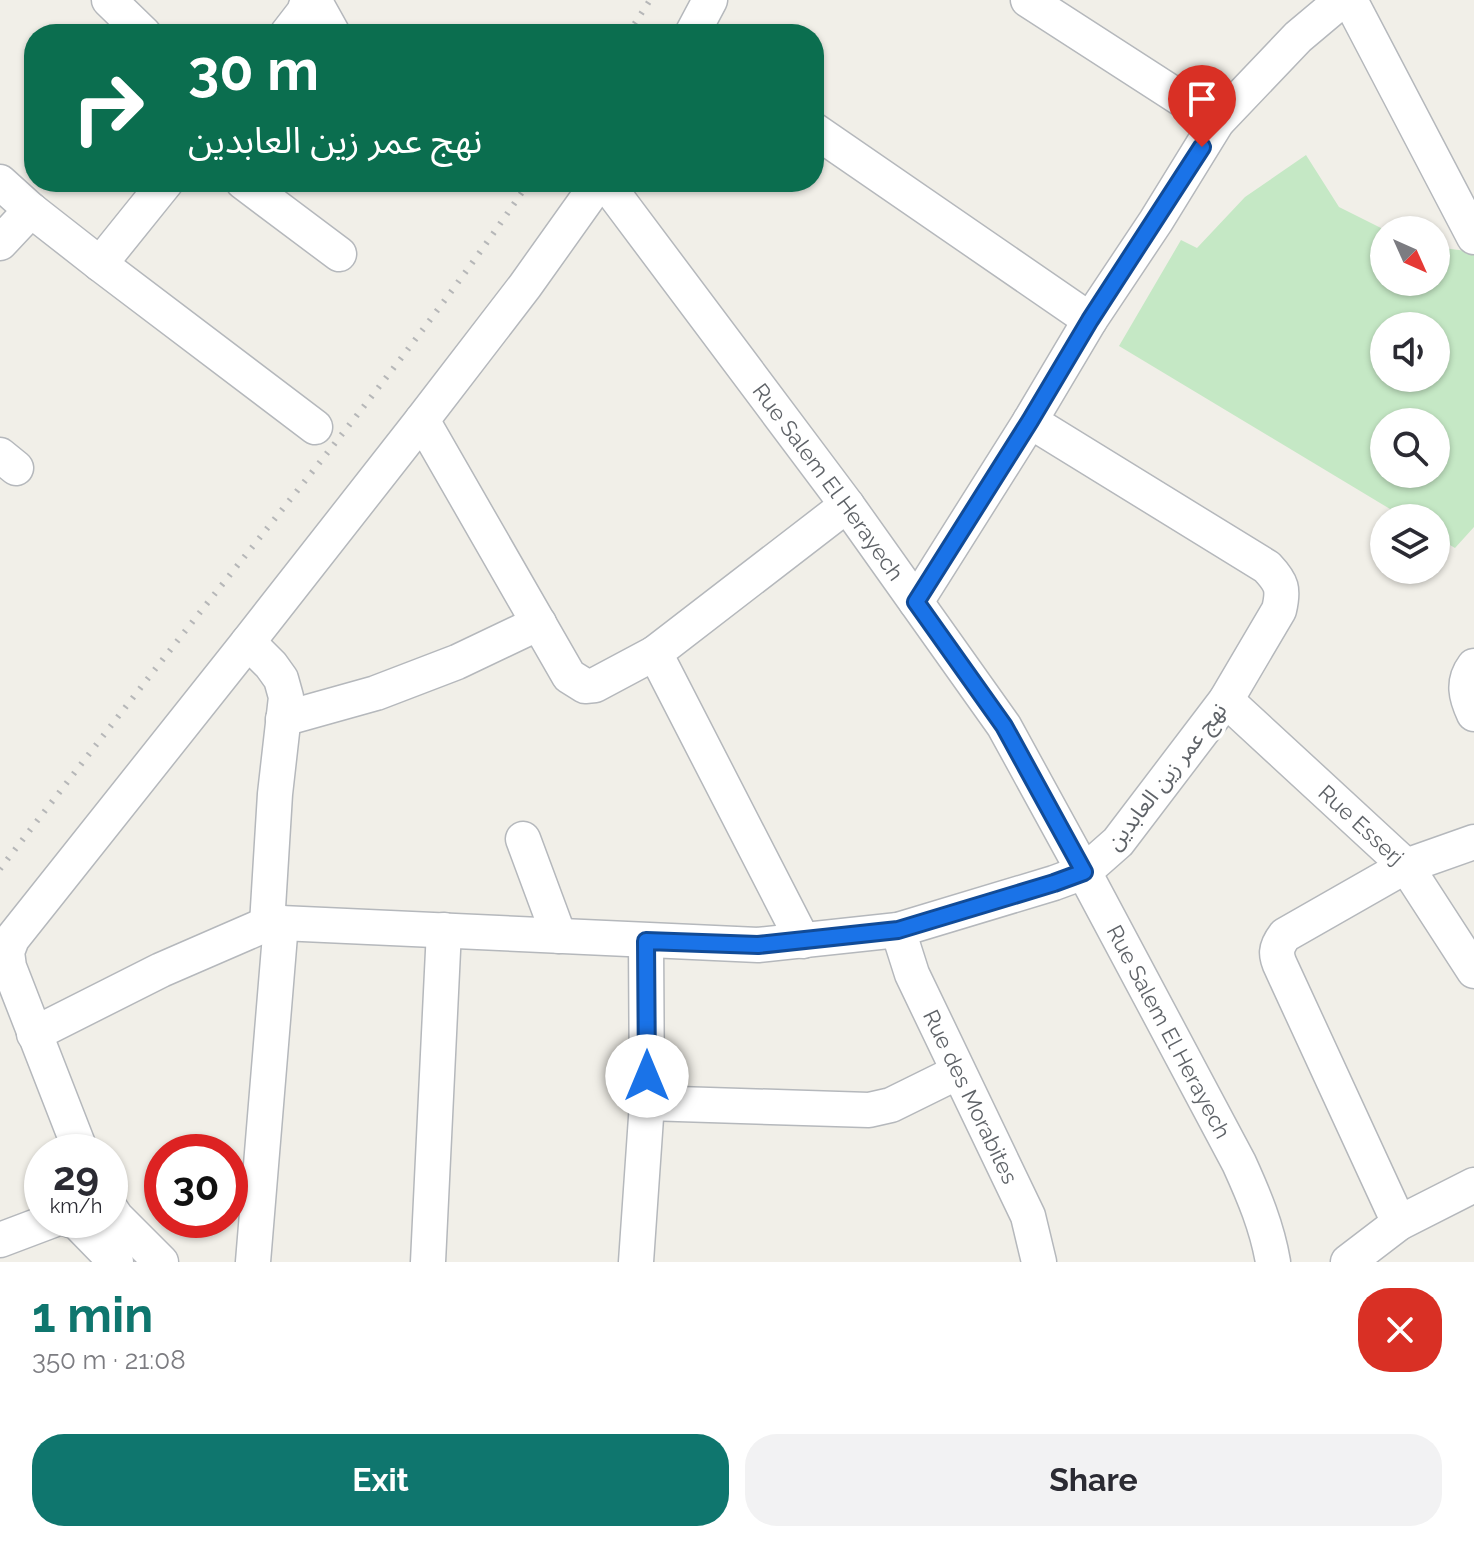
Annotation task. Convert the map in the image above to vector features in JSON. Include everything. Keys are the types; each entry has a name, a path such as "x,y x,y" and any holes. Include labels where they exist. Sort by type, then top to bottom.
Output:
{"street":[{"path":"109,0 134,24"},
{"path":"295,24 311,0 327,24"},
{"path":"697,24 710,0"},
{"path":"1028,0 1217,122"},
{"path":"916,602 1090,320 1217,122 1298,37 1342,0"},
{"path":"1350,0 1462,183 1474,237"},
{"path":"824,137 1090,320"},
{"path":"0,182 100,264 315,427"},
{"path":"100,264 158,192"},
{"path":"256,192 339,254"},
{"path":"74,1134 9,967 7,952 12,939 422,420 595,192"},
{"name":"Rue Salem El Herayech","path":"610,192 847,505 1004,726 1239,1163 1255,1196 1269,1237 1273,1262"},
{"path":"0,243 31,210"},
{"path":"422,420 569,676 585,686 595,685 655,653 847,505"},
{"name":"نهج عمر زين العابدين","path":"274,923 758,945 898,930 1084,872 1118,842 1226,700 1279,610 1283,594 1278,579 1267,567 1030,421"},
{"path":"283,719 376,693 457,662 539,623"},
{"path":"248,642 281,679 286,697 275,794 274,923 253,1262"},
{"path":"655,653 803,941"},
{"path":"1474,666 1467,675 1465,685 1474,714"},
{"name":"Rue Esserj","path":"1226,700 1406,866 1474,971"},
{"path":"523,839 559,936"},
{"path":"1399,1223 1276,956 1276,946 1285,935 1406,866 1474,842"},
{"path":"34,1034 161,970 274,923"},
{"path":"428,1262 444,930"},
{"name":"Rue des Morabites","path":"898,930 912,974 1028,1216 1039,1262"},
{"path":"636,1262 647,1103 646,941"},
{"path":"647,1103 869,1110 891,1105 958,1072"},
{"path":"1348,1262 1399,1223 1474,1185"},
{"path":"128,1229 161,1262"},
{"path":"0,1240 24,1231"},
{"path":"93,1238 116,1262"}],"green space":[{"path":"1306,155 1339,207 1370,222 1370,296 1450,296 1450,249 1474,252 1474,527 1455,548 1450,545 1450,504 1382,504 1119,346 1181,240 1197,248 1245,197"}],"railway":[{"path":"634,24 650,0"},
{"path":"0,869 371,397 522,192"}],"route":[{"path":"647,1076 646,941 758,945 898,930 1084,872 1004,726 916,602 1090,320 1202,147"}]}
